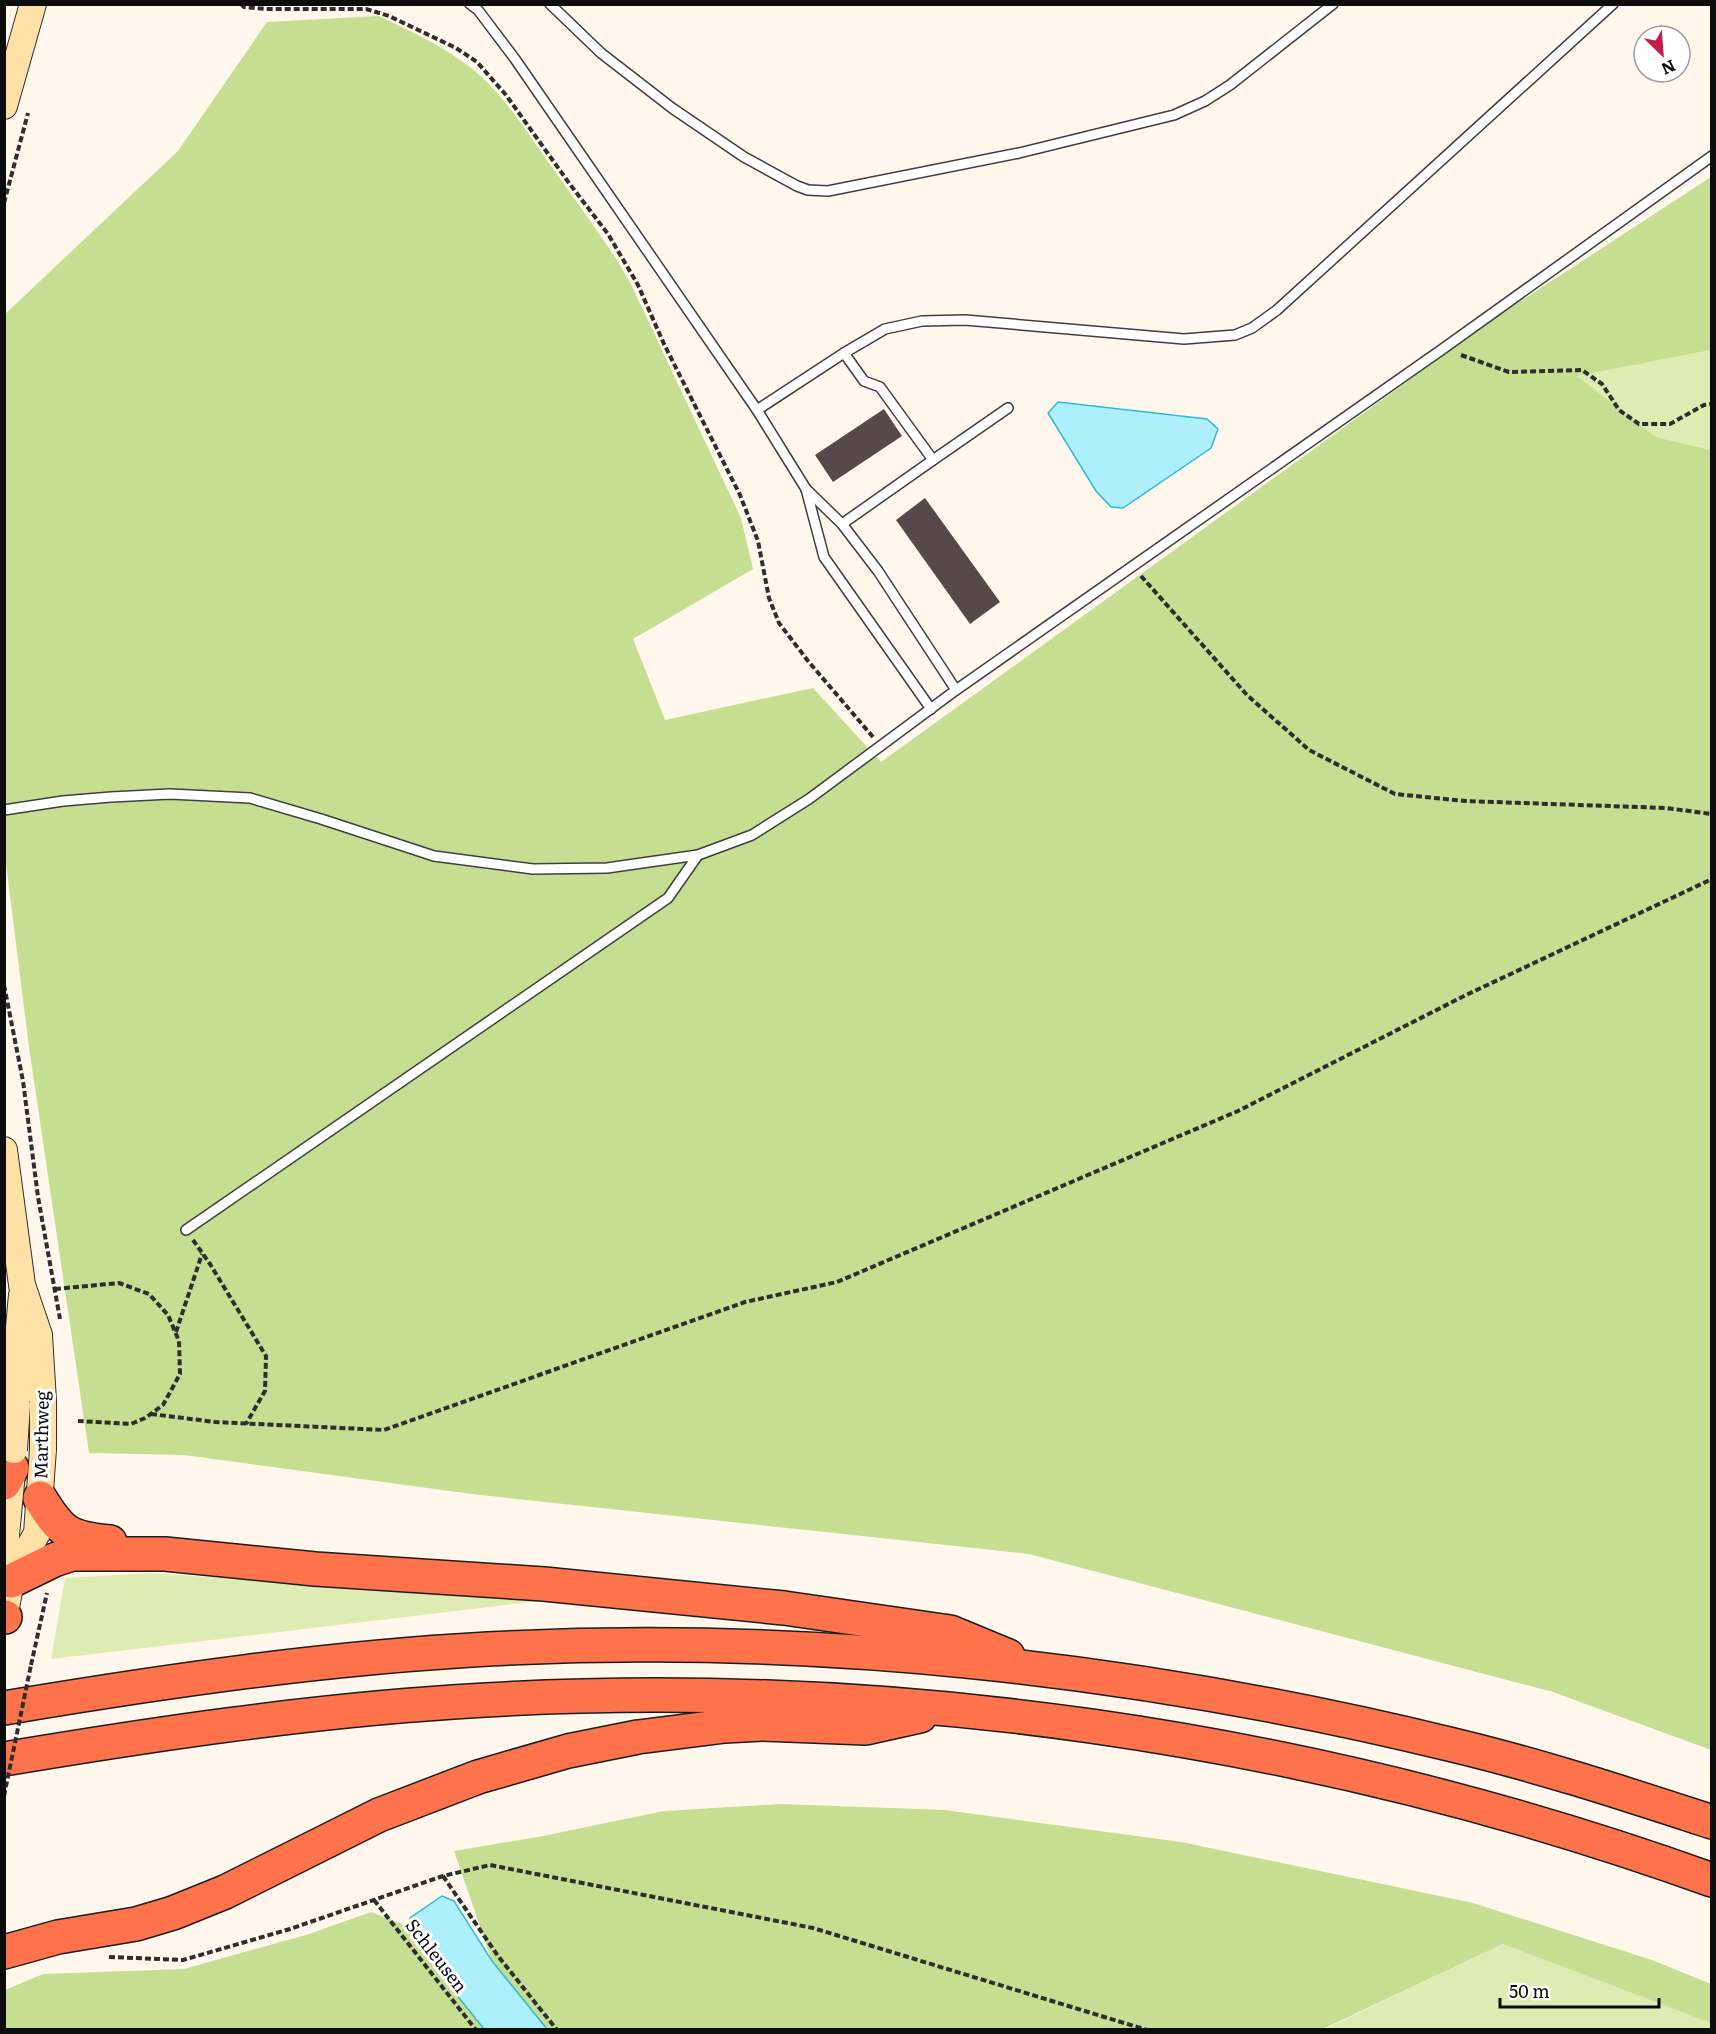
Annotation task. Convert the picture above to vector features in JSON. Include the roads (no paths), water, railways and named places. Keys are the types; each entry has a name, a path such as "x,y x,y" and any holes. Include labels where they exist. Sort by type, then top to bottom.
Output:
{"highway":[{"path":"40,1498 59,1527 74,1535 165,1554"},
{"path":"11,1581 72,1554 165,1554 315,1569 544,1584 804,1610 950,1632 1040,1670"},
{"path":"4,1708 120,1688 260,1669 489,1649 605,1646 781,1648 892,1655 1040,1670 1231,1698 1454,1745 1608,1788 1712,1822"},
{"path":"4,1759 274,1718 455,1702 661,1695 867,1702 1073,1724 1149,1735 1318,1767 1485,1808 1599,1842 1712,1880"},
{"path":"4,1952 58,1937 136,1924 173,1913 235,1887 399,1807 478,1777 568,1751 638,1737 725,1726 762,1724 866,1728 948,1710"},
{"path":"4,1930 35,1936 58,1937"}],"main road":[{"path":"4,106 33,4"},
{"name":"Marthweg","path":"4,1150 22,1285 39,1335 43,1401 43,1449 37,1533 11,1581"},
{"name":"Marthweg","path":"4,1617 11,1581 6,1534 17,1405 22,1285"}],"lane":[{"path":"470,4 478,10 499,36 757,410 806,489 842,524 878,571 956,690"},
{"path":"550,4 601,53 672,108 744,157 797,186 808,190 828,191 1019,153 1174,115 1205,101 1230,86 1333,4"},
{"path":"757,410 844,352 885,329 922,321 965,320 1184,339 1235,335 1252,328 1277,310 1613,4"},
{"path":"4,810 111,796 170,794 250,798 434,856 532,869 607,868 698,855 752,835 809,799 956,690 1444,348 1712,156"},
{"path":"844,352 864,381 880,387 933,460"},
{"path":"842,524 1008,408"},
{"path":"806,489 824,557 931,709"},
{"path":"186,1230 668,898 698,855"}],"water":[{"path":"1058,402 1207,419 1218,429 1211,448 1123,508 1111,507 1096,491 1048,413"},
{"path":"442,1896 454,1901 492,1961 547,2029 484,2029 451,1988 410,1927 410,1918"}]}
